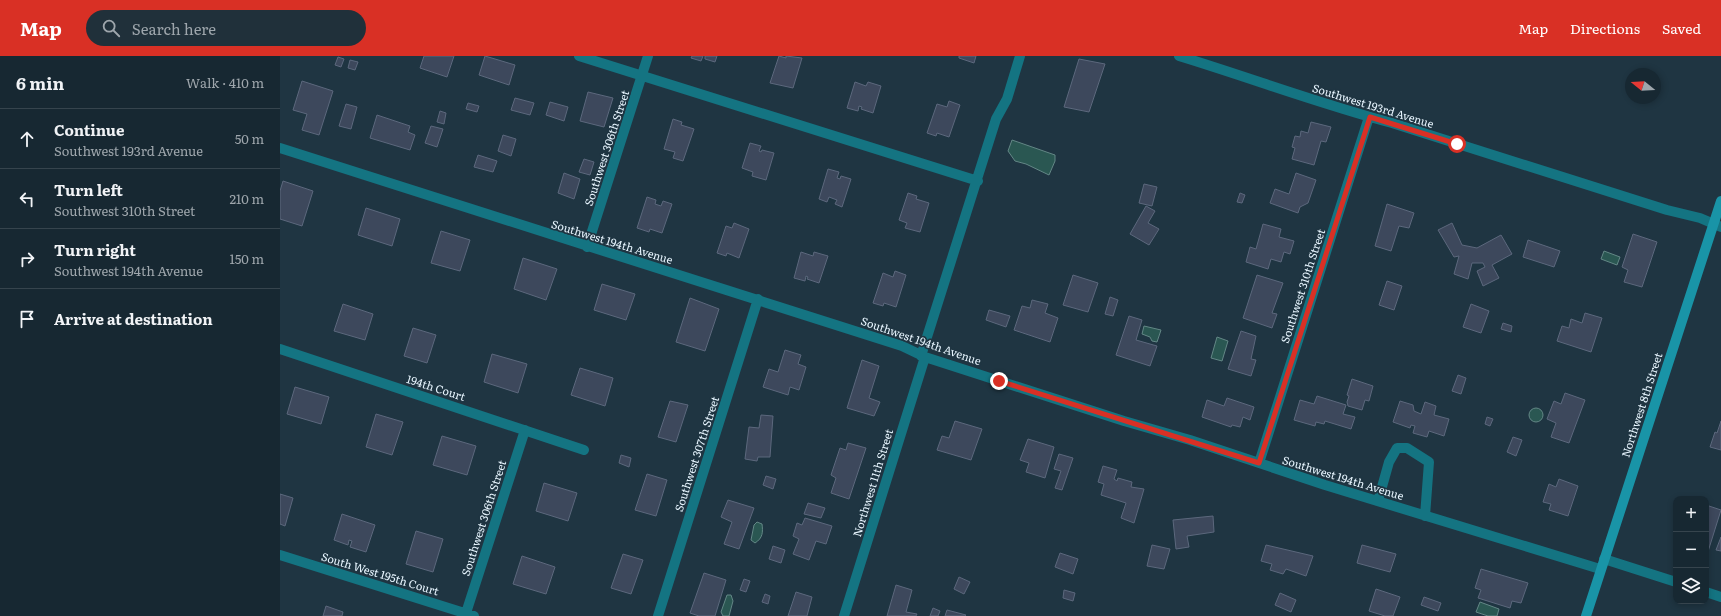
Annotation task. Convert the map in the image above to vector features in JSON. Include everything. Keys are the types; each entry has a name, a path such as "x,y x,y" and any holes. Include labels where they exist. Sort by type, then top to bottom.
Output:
{"street":[{"path":"579,56 978,182"},
{"name":"Southwest 306th Street","path":"588,247 648,56"},
{"name":"Northwest 11th Street","path":"844,616 923,356 978,182 996,119 1007,99 1020,56"},
{"name":"Southwest 193rd Avenue","path":"1179,56 1272,85 1294,95 1370,117 1667,210 1700,218 1717,226"},
{"name":"Southwest 310th Street","path":"1259,463 1370,117"},
{"name":"Southwest 194th Avenue","path":"280,148 588,247 758,299 902,346 923,356 1378,502 1600,569"},
{"name":"Northwest 8th Street","path":"1586,616 1600,569 1717,226 1721,201"},
{"name":"Southwest 307th Street","path":"658,616 758,299"},
{"name":"194th Court","path":"280,349 584,450"},
{"name":"Southwest 306th Street","path":"470,615 525,430"},
{"path":"1378,502 1389,462 1397,448 1407,448 1429,462 1425,516"},
{"name":"South West 195th Court","path":"280,555 470,615"},
{"path":"1604,559 1673,581"},
{"path":"1709,593 1721,597"}],"shaded area":[{"path":"1012,140 1055,155 1055,161 1049,175 1026,164 1015,161 1008,151"},
{"path":"1604,251 1620,257 1617,265 1601,259"},
{"path":"1144,326 1161,330 1157,342 1152,341 1150,337 1142,334"},
{"path":"1217,337 1228,341 1222,361 1211,358"},
{"path":"1536,408 1541,410 1543,415 1541,420 1536,422 1531,420 1529,415 1531,410"},
{"path":"757,522 762,524 762,532 760,539 755,543 751,540 754,525"},
{"path":"727,595 731,595 733,601 729,616 723,616 721,612"},
{"path":"1480,602 1499,609 1497,616 1488,616 1476,612"}],"building":[{"path":"424,56 454,56 447,77 420,68"},
{"path":"485,56 515,65 509,85 479,75"},
{"path":"692,56 703,56 701,61 691,58"},
{"path":"705,56 717,56 715,62 705,59"},
{"path":"779,56 786,58 786,56 802,58 793,88 770,83"},
{"path":"959,56 976,56 974,63 959,58"},
{"path":"338,57 344,59 341,67 335,65"},
{"path":"1079,59 1105,64 1089,112 1064,107"},
{"path":"350,60 358,62 355,70 348,68"},
{"path":"302,81 333,91 319,135 302,130 307,114 293,110"},
{"path":"855,82 866,86 868,82 881,86 873,113 861,109 862,107 859,106 858,111 847,108"},
{"path":"588,92 613,98 604,127 580,121"},
{"path":"515,98 534,103 530,115 511,110"},
{"path":"949,101 960,105 949,137 937,133 936,136 927,133 937,104 947,107"},
{"path":"550,102 568,107 564,121 546,115"},
{"path":"468,103 479,106 477,112 466,109"},
{"path":"346,104 357,107 351,129 339,126"},
{"path":"440,111 446,113 444,124 437,122"},
{"path":"377,115 410,126 408,132 415,135 410,150 370,138"},
{"path":"673,119 682,122 681,125 694,129 683,161 673,158 675,152 664,149"},
{"path":"1311,122 1331,127 1326,142 1321,141 1314,165 1292,159 1295,148 1292,147 1295,136 1300,137 1301,131 1308,133"},
{"path":"431,126 443,129 437,147 425,143"},
{"path":"503,135 516,139 511,156 498,151"},
{"path":"750,143 761,146 759,151 761,152 762,150 774,153 766,180 752,176 753,172 742,168"},
{"path":"478,155 497,161 493,172 474,167"},
{"path":"584,159 594,162 590,175 579,172"},
{"path":"828,169 839,172 837,178 840,179 841,176 851,179 842,207 835,204 837,200 829,197 827,202 819,199"},
{"path":"564,173 580,179 574,199 558,193"},
{"path":"1296,173 1316,180 1308,203 1300,207 1298,213 1270,203 1275,189 1289,194"},
{"path":"283,181 313,191 302,226 280,219 280,191"},
{"path":"1144,184 1157,187 1152,206 1139,203"},
{"path":"908,193 917,196 916,199 929,203 920,232 905,228 907,223 899,220"},
{"path":"1240,193 1245,195 1242,203 1237,202"},
{"path":"647,197 656,200 655,204 661,206 663,201 672,204 662,233 650,229 649,232 637,228"},
{"path":"1387,204 1414,213 1409,228 1399,226 1391,251 1375,246"},
{"path":"1146,206 1155,211 1148,223 1159,229 1149,245 1130,234"},
{"path":"366,208 400,219 392,246 358,235"},
{"path":"734,223 749,229 739,258 727,253 726,256 717,253 726,226 732,228"},
{"path":"1452,223 1462,245 1477,248 1501,235 1512,254 1492,265 1499,278 1483,286 1477,271 1485,267 1483,263 1472,263 1468,279 1454,274 1459,256 1454,257 1438,230"},
{"path":"1263,224 1281,229 1279,237 1294,241 1290,254 1284,252 1281,262 1271,259 1268,269 1246,262 1250,247 1256,249"},
{"path":"441,231 470,240 460,271 431,263"},
{"path":"1633,234 1657,242 1642,287 1624,282 1628,270 1622,267"},
{"path":"1528,240 1560,251 1554,267 1523,257"},
{"path":"801,252 813,256 814,252 828,256 819,283 807,279 808,277 806,276 805,281 794,278"},
{"path":"523,258 557,269 546,300 514,289"},
{"path":"895,271 906,275 896,307 884,303 883,306 873,303 883,273 893,277"},
{"path":"1073,275 1098,283 1088,312 1063,305"},
{"path":"1257,275 1283,283 1272,313 1277,314 1272,328 1243,318"},
{"path":"1387,281 1402,286 1394,310 1379,305"},
{"path":"602,284 635,294 626,320 594,310"},
{"path":"1110,297 1118,300 1113,316 1105,314"},
{"path":"690,298 719,309 705,351 676,342"},
{"path":"1032,300 1048,304 1045,313 1058,318 1050,342 1014,330 1022,306 1030,308"},
{"path":"343,304 373,314 365,340 334,331"},
{"path":"1471,304 1489,311 1481,333 1463,327"},
{"path":"989,310 1010,316 1006,327 986,320"},
{"path":"1585,313 1602,318 1591,352 1557,341 1562,326 1569,328 1571,319 1582,323"},
{"path":"1129,316 1142,320 1136,340 1157,346 1150,366 1116,355"},
{"path":"1503,323 1512,326 1511,332 1501,329"},
{"path":"413,328 436,335 427,363 404,356"},
{"path":"1241,331 1256,336 1251,359 1256,360 1251,376 1228,369"},
{"path":"785,350 801,355 798,364 806,367 799,390 790,387 788,395 763,387 769,369 778,372"},
{"path":"492,354 527,364 518,393 484,382"},
{"path":"862,360 879,366 869,398 880,402 874,416 847,408"},
{"path":"580,368 613,378 605,406 571,395"},
{"path":"1458,375 1466,378 1461,394 1452,391"},
{"path":"1352,379 1373,386 1369,401 1365,400 1362,410 1348,406 1347,402 1349,396 1347,395"},
{"path":"295,387 329,397 321,424 287,414"},
{"path":"1565,393 1585,400 1569,443 1551,437 1556,423 1547,419 1554,401 1561,404"},
{"path":"1317,396 1346,405 1343,414 1355,417 1351,429 1325,421 1324,424 1316,422 1315,426 1294,420 1300,400 1314,404"},
{"path":"1227,398 1254,407 1250,420 1243,417 1240,427 1232,425 1231,427 1202,417 1207,400 1224,406"},
{"path":"670,401 688,405 676,442 658,437"},
{"path":"1400,401 1413,405 1414,411 1421,414 1425,402 1436,406 1434,415 1449,419 1444,436 1429,431 1427,437 1413,433 1415,426 1411,425 1410,428 1393,422"},
{"path":"376,414 403,422 392,455 366,447"},
{"path":"761,415 773,416 770,457 758,457 757,461 745,459 749,427 759,428"},
{"path":"1487,417 1493,419 1490,426 1485,424"},
{"path":"955,421 982,429 971,460 937,450 942,436 949,438"},
{"path":"1721,421 1721,450 1710,447 1715,432 1717,433"},
{"path":"442,436 476,446 467,475 433,465"},
{"path":"1513,437 1522,440 1516,456 1507,452"},
{"path":"1028,439 1054,447 1045,478 1026,472 1029,463 1020,460"},
{"path":"848,443 866,448 849,499 831,493 836,478 831,475 840,448 846,450"},
{"path":"1059,454 1073,458 1062,490 1055,488 1061,471 1054,469"},
{"path":"621,455 631,458 629,467 619,463"},
{"path":"1103,466 1117,470 1114,479 1117,481 1118,478 1132,482 1131,487 1144,489 1134,523 1121,518 1126,503 1101,495 1104,484 1098,482"},
{"path":"647,474 667,480 656,516 635,510"},
{"path":"766,476 776,479 773,489 763,485"},
{"path":"1559,479 1578,486 1568,516 1549,510 1551,504 1543,502 1549,484 1556,487"},
{"path":"544,483 577,493 568,521 536,511"},
{"path":"280,494 293,498 285,526 280,524"},
{"path":"728,500 754,508 739,549 724,544 732,522 721,517"},
{"path":"808,503 825,508 821,518 804,514"},
{"path":"1709,506 1721,510 1709,548"},
{"path":"342,514 375,525 366,552 350,547 352,541 349,540 348,545 334,540"},
{"path":"1213,516 1214,532 1187,536 1189,547 1176,549 1173,520"},
{"path":"805,518 832,526 826,544 816,541 809,560 793,554 799,539 793,536 797,523 802,525"},
{"path":"416,531 443,539 433,572 406,564"},
{"path":"1721,537 1721,551 1716,550"},
{"path":"1152,545 1170,549 1164,569 1147,566"},
{"path":"1266,545 1313,556 1306,576 1286,569 1283,574 1270,570 1272,564 1261,561"},
{"path":"1362,545 1396,554 1390,572 1357,563"},
{"path":"773,546 785,550 781,563 769,559"},
{"path":"1060,553 1078,559 1073,574 1055,567"},
{"path":"623,554 643,560 631,594 611,588"},
{"path":"522,556 555,567 546,594 513,584"},
{"path":"1481,569 1528,583 1521,603 1512,601 1510,608 1478,598 1481,590 1475,588"},
{"path":"704,573 726,580 715,616 699,616 690,613"},
{"path":"959,577 970,582 964,594 954,589"},
{"path":"744,579 750,581 746,592 740,590"},
{"path":"896,585 912,590 906,612 917,614 916,616 887,616"},
{"path":"1376,589 1400,597 1393,616 1385,616 1369,611"},
{"path":"1064,590 1075,593 1073,601 1063,598"},
{"path":"796,592 812,597 807,616 788,616"},
{"path":"1280,593 1296,600 1291,612 1275,605"},
{"path":"765,594 770,596 768,604 762,602"},
{"path":"1424,597 1441,603 1438,611 1421,605"},
{"path":"326,606 343,612 342,616 323,616"},
{"path":"933,608 940,611 938,616 930,616"},
{"path":"947,610 966,615 945,616"}],"route":[{"path":"999,381 1259,463 1370,117 1457,144"}]}
